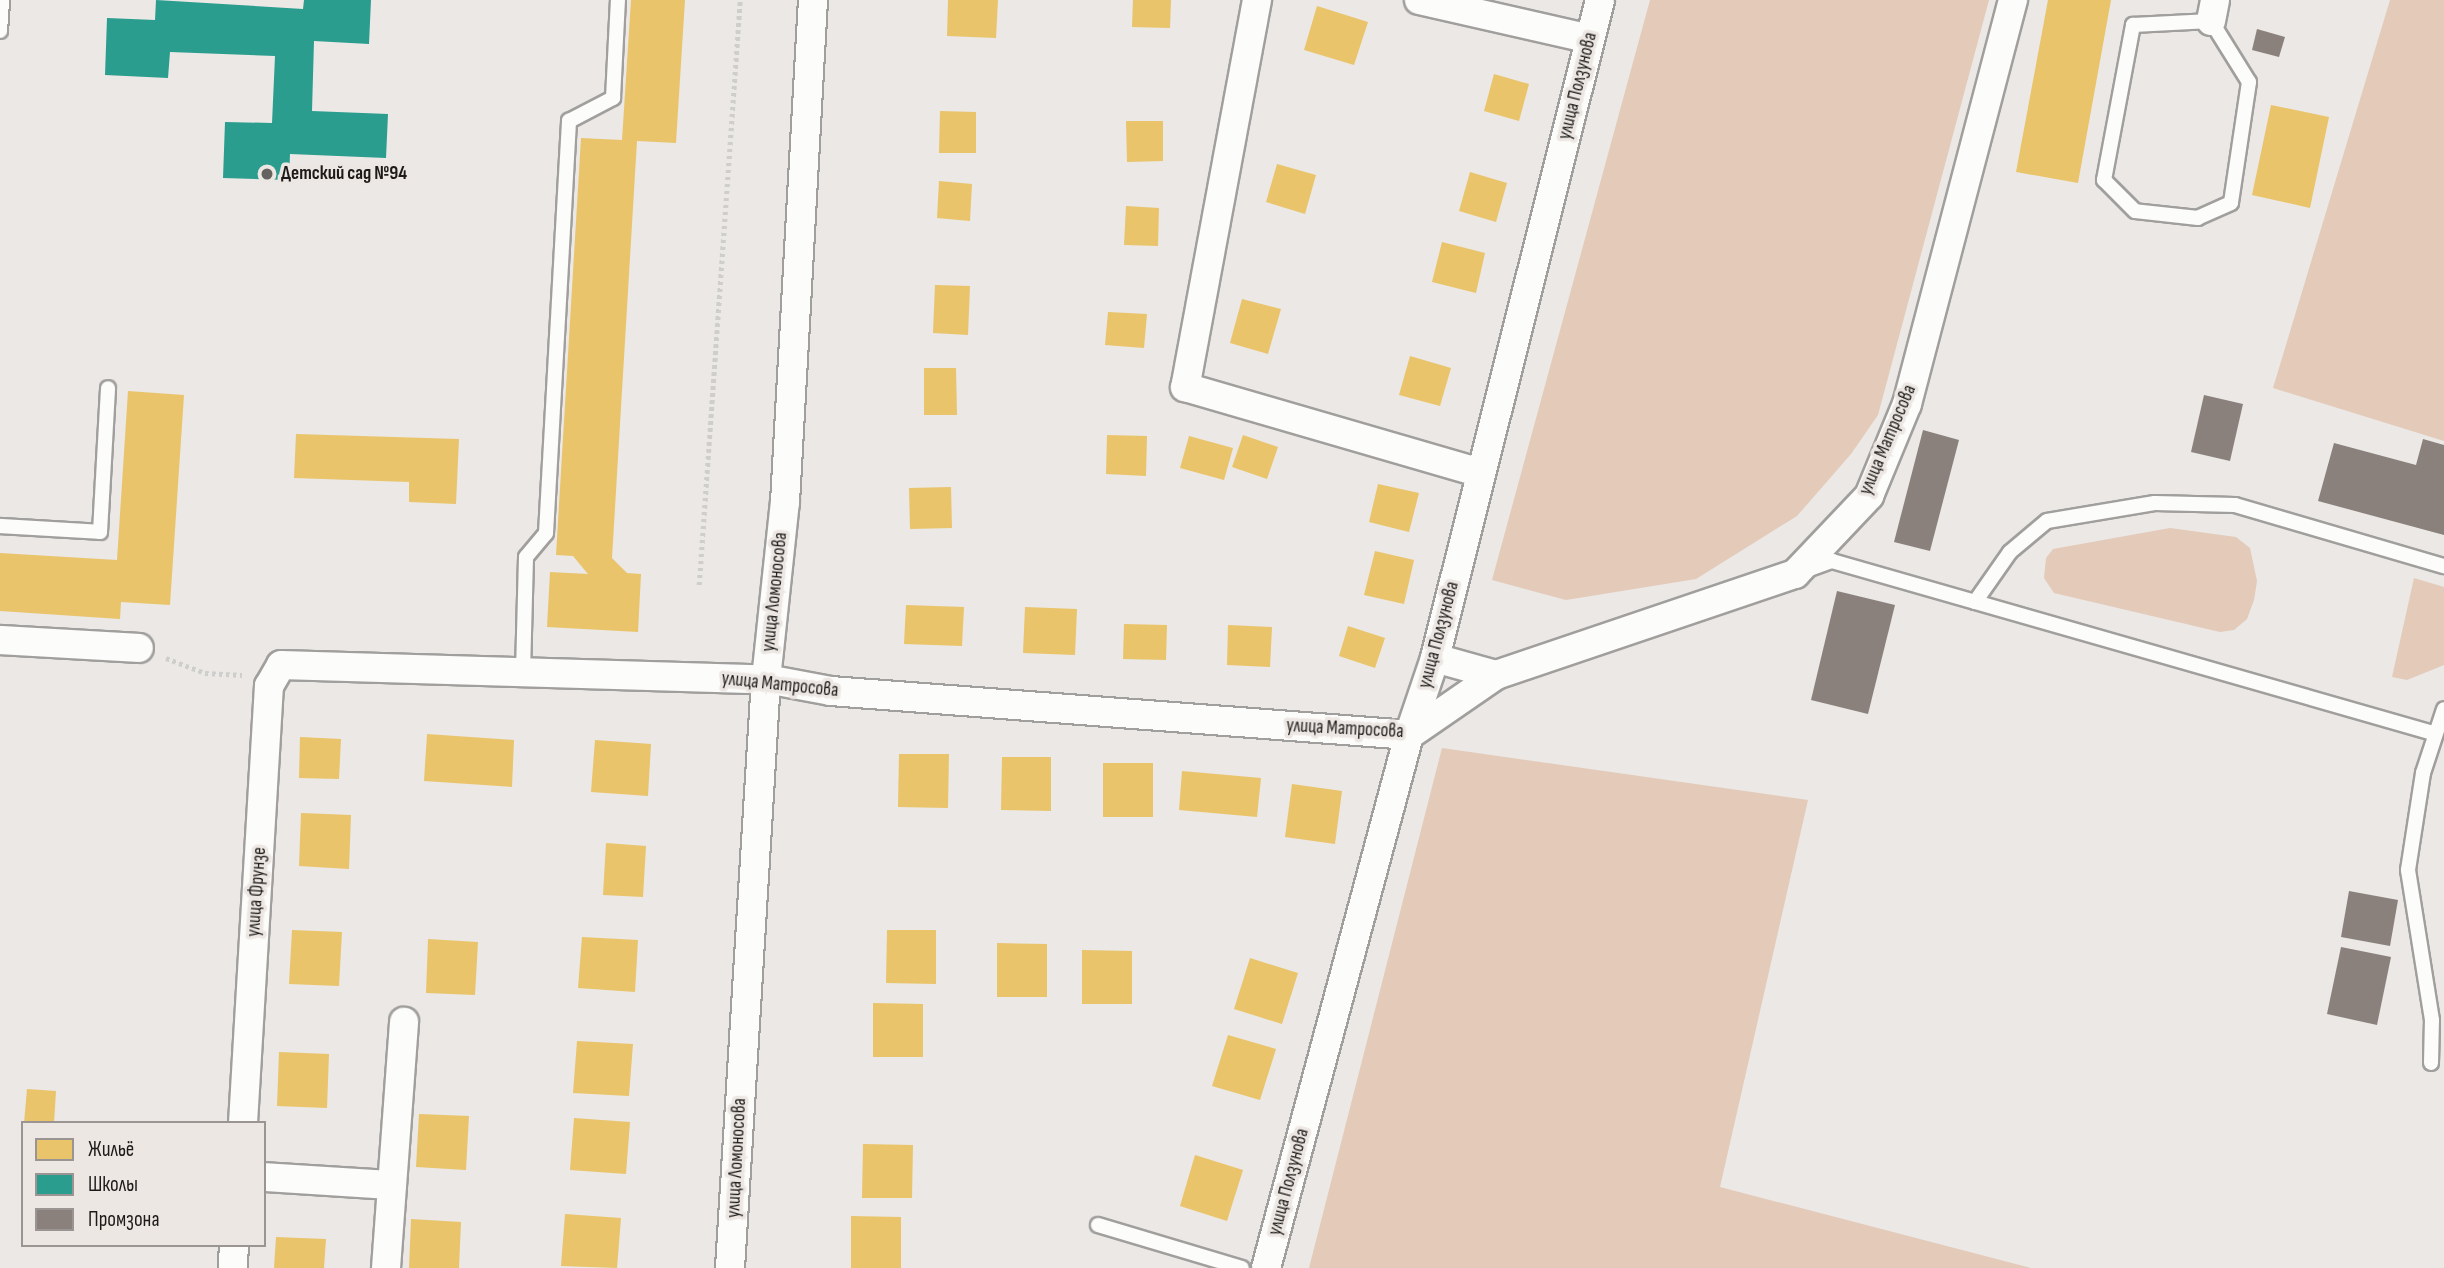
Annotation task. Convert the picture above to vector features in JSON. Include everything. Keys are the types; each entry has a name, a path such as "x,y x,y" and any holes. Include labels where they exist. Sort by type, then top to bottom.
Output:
{"street":[{"name":"улица Ломоносова","path":"730,1268 766,679 785,502 813,0"},
{"path":"1257,0 1185,387 1481,473"},
{"path":"1419,0 1590,38"},
{"name":"улица Ползунова","path":"1266,1268 1409,735 1435,658 1600,0"},
{"name":"улица Матросова","path":"277,671 523,672 766,679 831,691 1409,735 1496,675 1795,574 1869,496 1907,404 2013,0"},
{"path":"0,640 139,648"},
{"path":"1435,658 1496,675"},
{"name":"улица Фрунзе","path":"243,1121 277,671"},
{"path":"386,1268 404,1022"},
{"path":"233,1268 234,1247"}],"lane":[{"path":"0,31 2,0"},
{"path":"523,672 526,557 546,533 569,121 613,98 618,0"},
{"path":"2213,10 2249,82 2231,203 2198,218 2135,211 2104,180 2133,25 2213,10"},
{"path":"0,526 100,532 108,388"},
{"path":"1975,602 2010,552 2047,521 2155,503 2235,505 2444,566"},
{"path":"1795,574 1832,561 2433,733"},
{"path":"2431,1063 2432,1020 2408,870 2433,733 2444,709"},
{"path":"266,1177 392,1185"},
{"path":"1098,1225 1242,1268"}],"path":[{"path":"699,585 740,0"},
{"path":"139,648 205,673 277,671"}],"shaded area":[{"path":"1650,0 1989,0 1878,415 1851,454 1797,516 1696,579 1566,600 1492,580"},
{"path":"2390,0 2444,0 2444,441 2273,388"},
{"path":"2170,528 2236,537 2250,548 2257,581 2254,600 2247,619 2234,630 2220,632 2054,593 2044,578 2046,558 2053,549"},
{"path":"2414,578 2444,587 2444,665 2407,680 2392,677"},
{"path":"1442,748 1808,800 1720,1187 2031,1268 1309,1268"}],"building: Жильё":[{"path":"631,0 685,0 676,143 637,141 612,558 627,573 641,574 638,632 547,627 550,572 588,574 573,556 556,555 581,138 622,140"},
{"path":"948,0 998,0 996,38 947,36"},
{"path":"1133,0 1171,0 1170,28 1132,27"},
{"path":"2048,0 2111,0 2078,183 2016,172"},
{"path":"1317,6 1368,22 1354,65 1304,50"},
{"path":"1494,74 1529,84 1519,121 1484,111"},
{"path":"2271,105 2329,117 2310,208 2252,195"},
{"path":"940,111 976,112 976,153 939,153"},
{"path":"1126,121 1163,121 1163,161 1127,162"},
{"path":"1277,164 1316,175 1305,214 1266,202"},
{"path":"1470,172 1507,183 1496,222 1459,211"},
{"path":"939,181 972,184 970,221 937,218"},
{"path":"1126,206 1159,208 1158,246 1124,245"},
{"path":"1442,242 1485,253 1476,293 1432,282"},
{"path":"935,285 970,286 968,335 933,333"},
{"path":"1242,299 1281,309 1268,354 1230,343"},
{"path":"1108,312 1147,314 1144,348 1105,345"},
{"path":"1410,356 1451,368 1440,406 1399,395"},
{"path":"924,368 956,368 957,415 924,415"},
{"path":"128,391 184,395 170,605 121,602 120,619 0,611 0,553 117,560"},
{"path":"296,434 459,439 456,504 409,502 409,482 294,478"},
{"path":"1107,435 1147,436 1146,476 1106,474"},
{"path":"1243,435 1278,447 1267,479 1232,467"},
{"path":"1189,436 1233,448 1224,480 1180,468"},
{"path":"1378,484 1419,493 1409,532 1369,522"},
{"path":"951,487 952,528 910,529 909,488"},
{"path":"1375,551 1414,560 1404,604 1364,595"},
{"path":"906,605 964,607 962,646 904,644"},
{"path":"1025,607 1077,609 1075,655 1023,653"},
{"path":"1124,624 1167,625 1166,660 1123,659"},
{"path":"1228,625 1272,627 1270,667 1227,665"},
{"path":"1348,626 1385,638 1375,668 1339,656"},
{"path":"427,734 514,740 512,787 424,781"},
{"path":"300,737 341,739 339,779 299,778"},
{"path":"595,740 651,744 648,796 591,792"},
{"path":"899,754 949,754 948,808 898,807"},
{"path":"1002,757 1051,757 1051,811 1001,810"},
{"path":"1103,763 1153,763 1153,817 1103,817"},
{"path":"1182,771 1261,778 1257,817 1179,810"},
{"path":"1292,784 1342,791 1335,844 1285,837"},
{"path":"301,813 351,815 349,869 299,866"},
{"path":"606,843 646,846 643,897 603,895"},
{"path":"292,930 342,932 339,986 289,984"},
{"path":"887,930 936,930 936,984 886,983"},
{"path":"582,937 638,940 635,992 578,988"},
{"path":"428,939 478,942 475,995 426,993"},
{"path":"997,943 1047,944 1047,997 997,997"},
{"path":"1082,950 1132,951 1132,1004 1082,1004"},
{"path":"1250,958 1298,973 1282,1024 1234,1009"},
{"path":"873,1003 923,1004 923,1057 873,1057"},
{"path":"1228,1035 1276,1049 1260,1100 1212,1086"},
{"path":"577,1041 633,1044 629,1096 573,1093"},
{"path":"279,1052 329,1054 327,1108 277,1106"},
{"path":"27,1089 56,1091 54,1121 24,1121"},
{"path":"419,1114 469,1116 466,1170 416,1167"},
{"path":"574,1118 630,1122 626,1174 570,1170"},
{"path":"863,1144 913,1145 912,1198 862,1198"},
{"path":"1195,1155 1243,1170 1227,1221 1180,1206"},
{"path":"565,1214 621,1218 617,1268 561,1266"},
{"path":"851,1216 901,1217 901,1268 851,1268"},
{"path":"411,1219 461,1222 459,1268 409,1268"},
{"path":"276,1237 326,1239 324,1268 274,1268"}],"building: Школы":[{"path":"156,0 303,9 304,0 371,0 369,44 314,41 312,111 388,114 386,158 290,154 289,180 223,178 225,122 272,123 275,56 170,52 168,78 105,75 107,18 155,20"}],"building: Промзона":[{"path":"2257,29 2285,37 2279,57 2252,50"},
{"path":"2204,395 2243,404 2230,461 2191,452"},
{"path":"1923,430 1959,440 1930,551 1894,542"},
{"path":"2423,439 2444,445 2444,535 2318,501 2334,443 2416,465"},
{"path":"1837,591 1895,605 1868,714 1811,700"},
{"path":"2349,891 2398,900 2390,946 2341,937"},
{"path":"2341,947 2391,957 2377,1025 2327,1014"}],"place":[{"name":"Детский сад №94","path":"267,174"}]}
